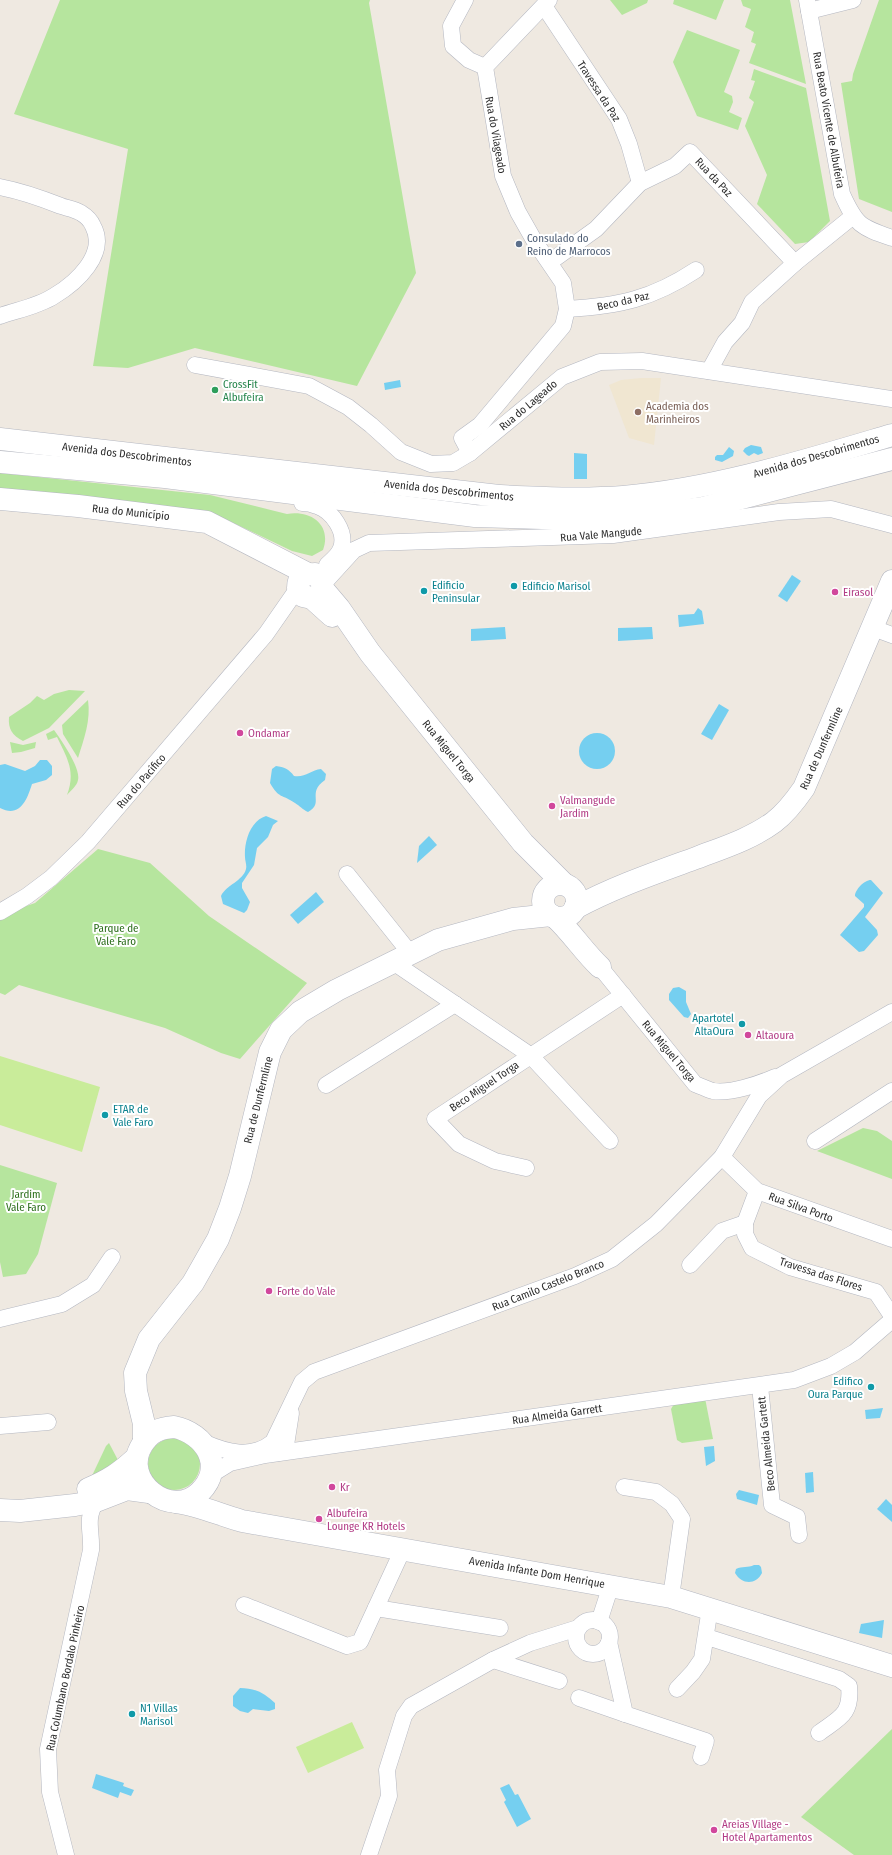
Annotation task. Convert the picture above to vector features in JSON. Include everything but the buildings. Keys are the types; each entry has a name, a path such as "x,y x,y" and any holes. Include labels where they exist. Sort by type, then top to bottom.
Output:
{"street":[{"path":"465,0 451,26 453,46 469,60 485,67 546,3"},
{"path":"808,5 853,0"},
{"name":"Travessa da Paz","path":"546,3 619,119 629,144 640,183"},
{"name":"Rua Beato Vicente de Albufeira","path":"808,5 842,194 852,217 868,229 892,238"},
{"name":"Rua do Vilageado","path":"470,453 462,438 480,425 563,326 567,309 563,283 535,242 521,218 503,176 493,124 485,67"},
{"name":"Rua da Paz","path":"550,262 596,229 640,183 675,166 690,152 795,263"},
{"path":"0,187 22,192 82,213 91,222 96,231 97,241 96,251 88,265 74,283 53,297 0,316"},
{"path":"709,371 725,342 742,323 752,302 795,263 852,217"},
{"name":"Beco da Paz","path":"567,309 597,308 645,298 675,284 696,270"},
{"name":"Rua do Lageado","path":"195,366 309,386 348,407 401,452 431,464 453,463 470,453 562,377 600,362 642,360 892,399"},
{"name":"Avenida dos Descobrimentos","path":"0,439 499,496 564,500 623,497 674,490 774,470 892,435"},
{"name":"Avenida dos Descobrimentos","path":"0,462 165,477 475,516 626,518 703,508 892,459"},
{"path":"253,488 286,500 317,506 334,518 342,536 341,548 311,586"},
{"name":"Rua do Município","path":"0,499 195,519 207,522 257,546 311,586"},
{"name":"Rua Vale Mangude","path":"311,586 354,550 369,543 613,535 779,512 831,509 892,525"},
{"name":"Rua de Dunfermline","path":"140,1449 144,1424 136,1391 135,1374 148,1339 192,1283 218,1239 240,1176 270,1052 281,1030 300,1012 401,957 438,940 513,919 560,902 600,894 725,847 752,835 774,822 792,806 804,788 882,632 892,581"},
{"name":"Rua do Pacífico","path":"0,912 27,896 51,878 88,842 266,634 311,586"},
{"name":"Rua Miguel Torga","path":"311,586 339,608 370,653 528,850 560,902 564,925 587,955 600,967 623,995 694,1084 714,1091 755,1085 782,1075"},
{"path":"348,874 401,957 455,1004 530,1055 610,1142"},
{"name":"Beco Miguel Torga","path":"526,1168 495,1161 459,1144 435,1119 623,995"},
{"path":"326,1085 455,1004"},
{"name":"Rua Camilo Castelo Branco","path":"276,1447 286,1445 288,1439 288,1422 295,1396 302,1382 314,1372 568,1279 612,1259 656,1224 722,1157 759,1096 782,1075 892,1012"},
{"path":"733,1089 745,1092 750,1098 751,1108"},
{"path":"815,1141 892,1091"},
{"name":"Rua Silva Porto","path":"722,1157 757,1191 892,1239"},
{"path":"690,1265 722,1231 745,1223 757,1191"},
{"name":"Travessa das Flores","path":"745,1223 745,1234 752,1248 790,1267 876,1292 892,1316"},
{"path":"0,1319 62,1304 94,1285 112,1257"},
{"name":"Rua Almeida Garrett","path":"203,1442 217,1448 237,1453 257,1451 276,1447 760,1386 794,1380 831,1366 854,1352 892,1320"},
{"name":"Rua de Dunfermline","path":"141,1358 142,1383 148,1405 158,1417 174,1427"},
{"name":"Beco Almeida Gartett","path":"760,1386 772,1505 797,1517 799,1534"},
{"path":"0,1426 48,1422"},
{"path":"174,1427 185,1429 195,1434 207,1447 211,1459 208,1478 200,1492 189,1500 176,1502 163,1499 149,1492 126,1489 96,1501 52,1508 0,1509 54,1499 85,1490 108,1480 121,1473 153,1431 161,1428 174,1427"},
{"name":"Rua Almeida Garrett","path":"208,1478 230,1463 276,1447"},
{"path":"140,1449 136,1468 149,1492"},
{"path":"208,1478 214,1501 222,1510 242,1521"},
{"path":"624,1487 656,1492 672,1504 682,1519 671,1597"},
{"name":"Rua Columbano Bordalo Pinheiro","path":"66,1855 50,1792 48,1749 67,1668 91,1550 89,1521 90,1512 96,1501"},
{"name":"Avenida Infante Dom Henrique","path":"176,1502 192,1504 215,1514 242,1521 611,1585 671,1597 892,1666"},
{"path":"244,1605 347,1646 360,1642 403,1549"},
{"path":"599,1622 611,1585"},
{"path":"376,1608 500,1628"},
{"path":"677,1689 693,1672 702,1659 707,1637 710,1608"},
{"path":"369,1855 389,1796 387,1770 404,1716 411,1706 493,1660 530,1643 578,1628 590,1621 599,1622 606,1627 609,1635 609,1642 625,1714"},
{"path":"578,1628 576,1636 577,1644 581,1650 588,1654 597,1654 602,1651 609,1642"},
{"path":"707,1637 839,1679 849,1686 851,1701 844,1714 819,1733"},
{"path":"493,1660 559,1681"},
{"path":"579,1698 706,1741 701,1757"}],"shaded area":[{"name":"Academia dos Marinheiros","path":"661,378 654,445 629,438 609,385 621,380"}],"green space":[{"path":"60,0 370,0 369,3 416,273 357,386 195,348 128,368 93,366 128,149 14,114"},
{"path":"610,0 648,0 647,3 622,15"},
{"path":"674,0 724,0 716,20 673,4"},
{"path":"741,0 790,0 806,84 749,63 756,44 751,42 754,32 745,27 751,9 743,6"},
{"path":"879,0 892,0 892,212 859,199 841,83 852,81 853,74"},
{"path":"687,30 740,50 724,92 732,96 733,102 729,112 742,118 738,130 697,116 673,62"},
{"path":"754,69 806,88 830,221 809,242 795,244 757,204 767,175 745,126 754,102 749,98 755,81 751,80"},
{"path":"0,473 210,495 287,514 304,514 317,521 322,527 325,533 323,550 312,556 292,551 225,519 0,492"},
{"path":"69,690 85,691 49,728 23,741 13,734 9,725 9,717 30,703 37,696 44,700 54,694"},
{"path":"88,700 88,722 78,758 63,734 62,725"},
{"path":"54,730 70,754 78,775 78,780 74,788 67,795 71,779 67,758 57,737 48,740 46,734"},
{"path":"10,742 23,745 36,742 35,748 12,753"},
{"name":"Parque de Vale Faro","path":"98,849 150,863 209,916 307,983 240,1059 221,1053 165,1028 19,985 5,995 0,993 0,915 35,903"},
{"path":"0,1056 100,1087 82,1152 0,1125"},
{"path":"863,1128 877,1131 892,1141 892,1179 817,1151"},
{"name":"Jardim Vale Faro","path":"0,1165 57,1183 38,1254 26,1274 3,1277 0,1262"},
{"path":"705,1398 713,1439 682,1443 677,1440 671,1409 674,1404"},
{"path":"174,1438 188,1442 196,1450 200,1464 196,1478 188,1486 174,1490 160,1486 152,1478 148,1464 152,1450 160,1442"},
{"path":"109,1443 119,1462 90,1480 106,1446"},
{"path":"352,1722 364,1748 308,1773 296,1747"},
{"path":"892,1729 892,1855 854,1855 801,1817"}],"water":[{"path":"400,380 401,387 385,390 384,383"},
{"path":"751,445 761,447 763,453 758,455 754,453 749,456 747,455 743,451"},
{"path":"729,447 734,451 733,456 722,462 715,460 717,455 723,455"},
{"path":"574,453 587,454 587,479 574,479"},
{"path":"792,575 801,581 787,602 778,596"},
{"path":"698,608 702,611 704,624 679,627 678,615 694,614"},
{"path":"505,627 506,639 471,641 471,629"},
{"path":"652,627 653,639 618,641 618,628"},
{"path":"719,704 729,710 712,740 701,734"},
{"path":"600,733 610,738 614,744 614,758 610,764 604,768 594,769 584,764 580,758 579,748 584,738 590,734"},
{"path":"40,760 47,760 52,766 52,775 46,780 32,784 28,796 22,806 18,809 13,811 0,808 0,765 5,764 25,771 35,766"},
{"path":"276,766 286,769 294,776 305,775 321,769 326,774 325,780 317,789 316,801 313,809 308,812 276,792 270,783 272,769"},
{"path":"266,816 278,821 273,825 268,837 257,848 254,865 242,883 242,888 250,902 244,913 223,904 221,896 223,892 242,877 246,868 245,851 249,833 256,822"},
{"path":"429,836 437,845 417,863 419,846"},
{"path":"871,880 883,893 865,917 877,930 878,935 864,951 859,952 840,935 864,907 864,904 855,896 855,894 863,883"},
{"path":"316,892 324,902 298,924 290,915"},
{"path":"679,987 686,991 686,1002 691,1014 688,1018 684,1017 669,1000 669,994 673,988"},
{"path":"883,1408 880,1418 866,1419 865,1410"},
{"path":"714,1446 715,1461 706,1466 704,1447"},
{"path":"813,1472 814,1492 806,1493 805,1473"},
{"path":"739,1490 759,1495 757,1505 737,1499 736,1494"},
{"path":"886,1499 892,1505 892,1522 877,1509"},
{"path":"759,1565 761,1567 762,1573 756,1580 749,1582 741,1580 735,1573 736,1569"},
{"path":"884,1620 882,1638 859,1633 861,1624"},
{"path":"240,1688 255,1690 267,1696 275,1703 275,1709 269,1711 253,1709 248,1713 240,1711 233,1706 233,1696"},
{"path":"96,1774 124,1783 123,1786 134,1790 131,1796 120,1792 118,1798 92,1788"},
{"path":"509,1784 515,1795 518,1794 531,1819 517,1827 504,1802 506,1800 500,1788"}],"place":[{"name":"Consulado do Reino de Marrocos","path":"519,244"},
{"name":"CrossFit Albufeira","path":"215,390"},
{"name":"Academia dos Marinheiros","path":"638,412"},
{"name":"Edificio Marisol","path":"514,586"},
{"name":"Edificio Peninsular","path":"424,591"},
{"name":"Eirasol","path":"835,592"},
{"name":"Ondamar","path":"240,733"},
{"name":"Valmangude Jardim","path":"552,806"},
{"name":"Apartotel AltaOura","path":"742,1024"},
{"name":"Altaoura","path":"748,1035"},
{"name":"ETAR de Vale Faro","path":"105,1115"},
{"name":"Forte do Vale","path":"269,1291"},
{"name":"Edifico Oura Parque","path":"871,1387"},
{"name":"Kr","path":"332,1487"},
{"name":"Albufeira Lounge KR Hotels","path":"319,1519"},
{"name":"N1 Villas Marisol","path":"132,1714"},
{"name":"Areias Village - Hotel Apartamentos","path":"714,1830"}]}
